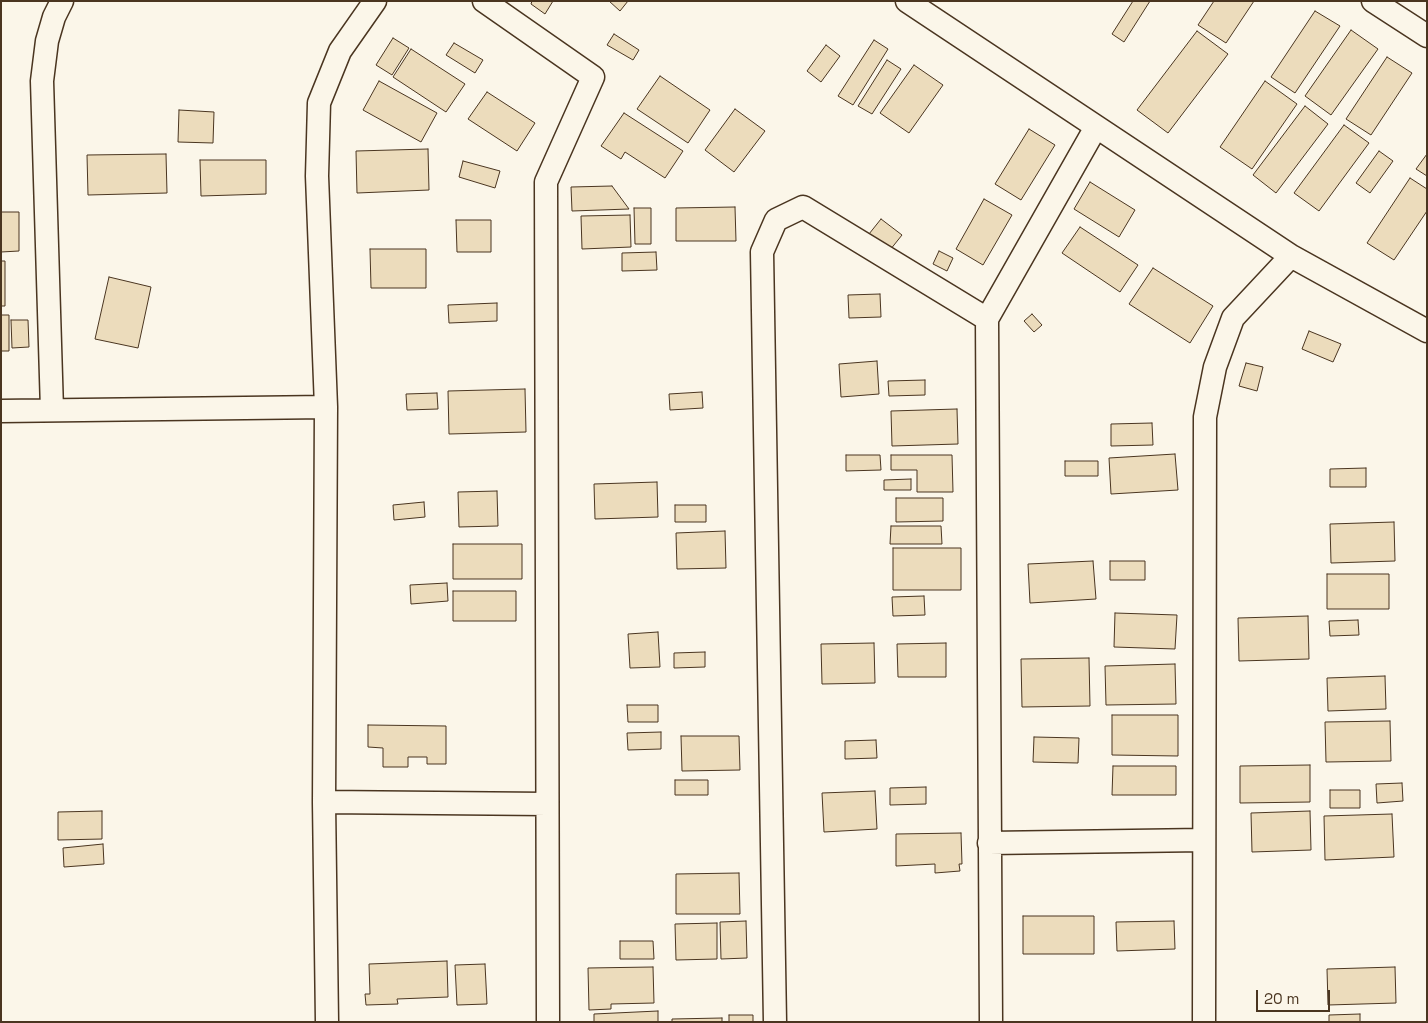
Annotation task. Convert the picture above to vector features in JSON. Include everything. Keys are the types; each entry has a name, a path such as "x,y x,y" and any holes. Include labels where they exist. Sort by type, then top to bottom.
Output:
{"street":[{"path":"52,410 42,81 47,41 54,17 62,1"},
{"path":"327,1022 324,802 326,407 317,176 319,103 340,51 375,1"},
{"path":"484,1 593,77 546,182 548,1022"},
{"path":"906,1 1291,256 1427,331"},
{"path":"1373,1 1427,36"},
{"path":"991,1022 987,319 1096,127"},
{"path":"776,1022 762,252 776,220 803,207 987,319"},
{"path":"1204,1022 1205,417 1215,367 1233,318 1291,256"},
{"path":"1,411 326,407"},
{"path":"324,802 547,804"},
{"path":"989,843 1203,840"}],"building":[{"path":"532,1 553,1 545,14 531,4"},
{"path":"609,1 628,1 620,11"},
{"path":"1133,1 1150,1 1124,42 1112,34"},
{"path":"1214,1 1254,1 1226,43 1198,25"},
{"path":"1315,11 1340,26 1295,93 1271,77"},
{"path":"1351,30 1378,49 1331,115 1305,96"},
{"path":"1197,31 1228,54 1168,133 1137,110"},
{"path":"614,34 639,50 633,60 607,45"},
{"path":"393,38 409,48 392,75 376,65"},
{"path":"874,40 888,49 853,105 838,96"},
{"path":"454,43 483,60 475,73 446,55"},
{"path":"826,45 840,56 821,82 807,71"},
{"path":"411,49 465,84 446,112 393,77"},
{"path":"1387,57 1412,73 1371,135 1346,119"},
{"path":"887,60 901,69 872,114 858,106"},
{"path":"914,65 943,85 909,133 880,113"},
{"path":"660,76 710,110 688,143 637,109"},
{"path":"379,81 437,113 421,142 363,110"},
{"path":"1265,81 1297,104 1252,169 1220,147"},
{"path":"487,92 535,123 517,151 468,119"},
{"path":"1305,106 1328,124 1276,193 1253,175"},
{"path":"735,109 765,131 734,172 705,150"},
{"path":"179,110 214,112 213,143 178,142"},
{"path":"624,113 683,151 665,178 625,152 621,159 601,146"},
{"path":"1344,125 1369,143 1319,211 1294,193"},
{"path":"1029,129 1055,145 1021,200 995,184"},
{"path":"428,149 429,190 357,193 356,151"},
{"path":"1379,151 1393,161 1370,193 1356,183"},
{"path":"166,154 167,193 88,195 87,155"},
{"path":"1427,154 1427,176 1416,169"},
{"path":"200,160 266,160 266,194 201,196"},
{"path":"463,161 500,171 495,188 459,177"},
{"path":"1410,178 1427,189 1427,211 1394,260 1367,243"},
{"path":"1090,182 1135,210 1119,237 1074,209"},
{"path":"612,186 629,209 572,211 571,187"},
{"path":"984,199 1012,215 983,265 956,249"},
{"path":"735,207 736,241 676,241 676,208"},
{"path":"634,208 651,208 651,244 635,244"},
{"path":"1,212 19,212 19,251 1,252"},
{"path":"630,215 631,247 582,249 581,216"},
{"path":"881,219 902,235 890,250 869,234"},
{"path":"456,220 491,220 491,252 457,252"},
{"path":"1080,227 1138,265 1120,292 1062,253"},
{"path":"370,249 426,249 426,288 371,288"},
{"path":"939,251 953,258 947,271 933,264"},
{"path":"656,252 657,270 622,271 622,253"},
{"path":"1,261 5,261 5,306 1,306"},
{"path":"1153,268 1213,306 1190,343 1129,304"},
{"path":"109,277 151,287 138,348 95,339"},
{"path":"880,294 881,317 849,318 848,295"},
{"path":"497,303 497,321 449,323 448,305"},
{"path":"1032,314 1042,325 1034,332 1024,321"},
{"path":"1,315 9,315 9,351 1,351"},
{"path":"11,320 28,320 29,347 12,348"},
{"path":"1309,331 1341,344 1333,362 1302,349"},
{"path":"877,361 879,394 841,397 839,364"},
{"path":"1246,363 1263,367 1257,391 1239,386"},
{"path":"925,380 925,395 889,396 888,381"},
{"path":"525,389 526,432 449,434 448,391"},
{"path":"702,392 703,408 670,410 669,394"},
{"path":"437,393 438,409 407,410 406,394"},
{"path":"957,409 958,444 892,446 891,411"},
{"path":"1152,423 1153,445 1111,446 1111,424"},
{"path":"1175,454 1178,490 1111,494 1109,458"},
{"path":"846,455 880,455 881,470 846,471"},
{"path":"891,455 952,455 953,492 917,492 917,470 891,470"},
{"path":"1065,461 1098,461 1098,476 1065,476"},
{"path":"1366,468 1366,487 1330,487 1330,469"},
{"path":"911,479 911,490 884,490 884,480"},
{"path":"657,482 658,517 595,519 594,484"},
{"path":"497,491 498,526 459,527 458,492"},
{"path":"896,498 943,498 943,521 896,522"},
{"path":"424,502 425,517 394,520 393,505"},
{"path":"675,505 706,505 706,522 675,522"},
{"path":"1394,522 1395,561 1331,563 1330,524"},
{"path":"891,526 941,526 942,544 890,544"},
{"path":"725,531 726,568 677,569 676,533"},
{"path":"453,544 522,544 522,579 453,579"},
{"path":"893,548 961,548 961,590 893,590"},
{"path":"1093,561 1096,599 1030,603 1028,564"},
{"path":"1110,561 1145,561 1145,580 1110,580"},
{"path":"1327,574 1389,574 1389,609 1327,609"},
{"path":"447,583 448,601 411,604 410,585"},
{"path":"453,591 516,591 516,621 453,621"},
{"path":"924,596 925,615 893,616 892,597"},
{"path":"1115,613 1177,615 1175,649 1114,647"},
{"path":"1308,616 1309,659 1239,661 1238,618"},
{"path":"1358,620 1359,635 1330,636 1329,621"},
{"path":"658,632 660,667 630,668 628,634"},
{"path":"874,643 875,683 822,684 821,644"},
{"path":"946,643 946,677 898,677 897,644"},
{"path":"705,652 705,667 674,668 674,653"},
{"path":"1089,658 1090,706 1022,707 1021,659"},
{"path":"1175,664 1176,704 1106,705 1105,666"},
{"path":"1385,676 1386,709 1328,711 1327,678"},
{"path":"627,705 658,705 658,722 628,722"},
{"path":"1112,715 1178,715 1178,756 1112,755"},
{"path":"1390,721 1391,761 1326,762 1325,722"},
{"path":"368,725 446,726 446,764 427,764 427,757 408,757 408,767 383,767 383,748 368,747"},
{"path":"661,732 661,749 628,750 627,733"},
{"path":"681,736 739,736 740,770 682,771"},
{"path":"1034,737 1079,738 1078,763 1033,762"},
{"path":"876,740 877,758 845,759 845,741"},
{"path":"1310,765 1310,802 1240,803 1240,766"},
{"path":"1113,766 1176,766 1176,795 1112,795"},
{"path":"675,780 708,780 708,795 675,795"},
{"path":"1402,783 1403,801 1377,803 1376,784"},
{"path":"926,787 926,804 890,805 890,788"},
{"path":"1330,790 1360,790 1360,808 1330,808"},
{"path":"875,791 877,829 824,832 822,793"},
{"path":"102,811 102,839 58,840 58,812"},
{"path":"1310,811 1311,850 1252,852 1251,813"},
{"path":"1392,814 1394,857 1325,860 1324,816"},
{"path":"961,833 962,864 959,864 960,871 935,873 935,864 896,866 896,834"},
{"path":"103,844 104,864 64,867 63,848"},
{"path":"739,873 740,914 676,914 676,874"},
{"path":"1023,916 1094,916 1094,954 1023,954"},
{"path":"746,921 747,958 721,959 720,922"},
{"path":"1174,921 1175,949 1117,951 1116,922"},
{"path":"717,923 717,959 676,960 675,924"},
{"path":"620,941 653,941 654,959 620,959"},
{"path":"447,961 448,997 397,999 398,1004 366,1005 365,994 370,994 369,964"},
{"path":"485,964 487,1004 457,1005 455,965"},
{"path":"653,967 654,1003 611,1004 611,1009 589,1010 588,968"},
{"path":"1395,967 1396,1003 1328,1005 1327,969"},
{"path":"658,1011 658,1022 594,1022 594,1014"},
{"path":"1360,1014 1360,1022 1329,1022 1329,1015"},
{"path":"729,1015 753,1015 753,1022 729,1022"},
{"path":"722,1018 722,1022 672,1022 672,1019"}]}
